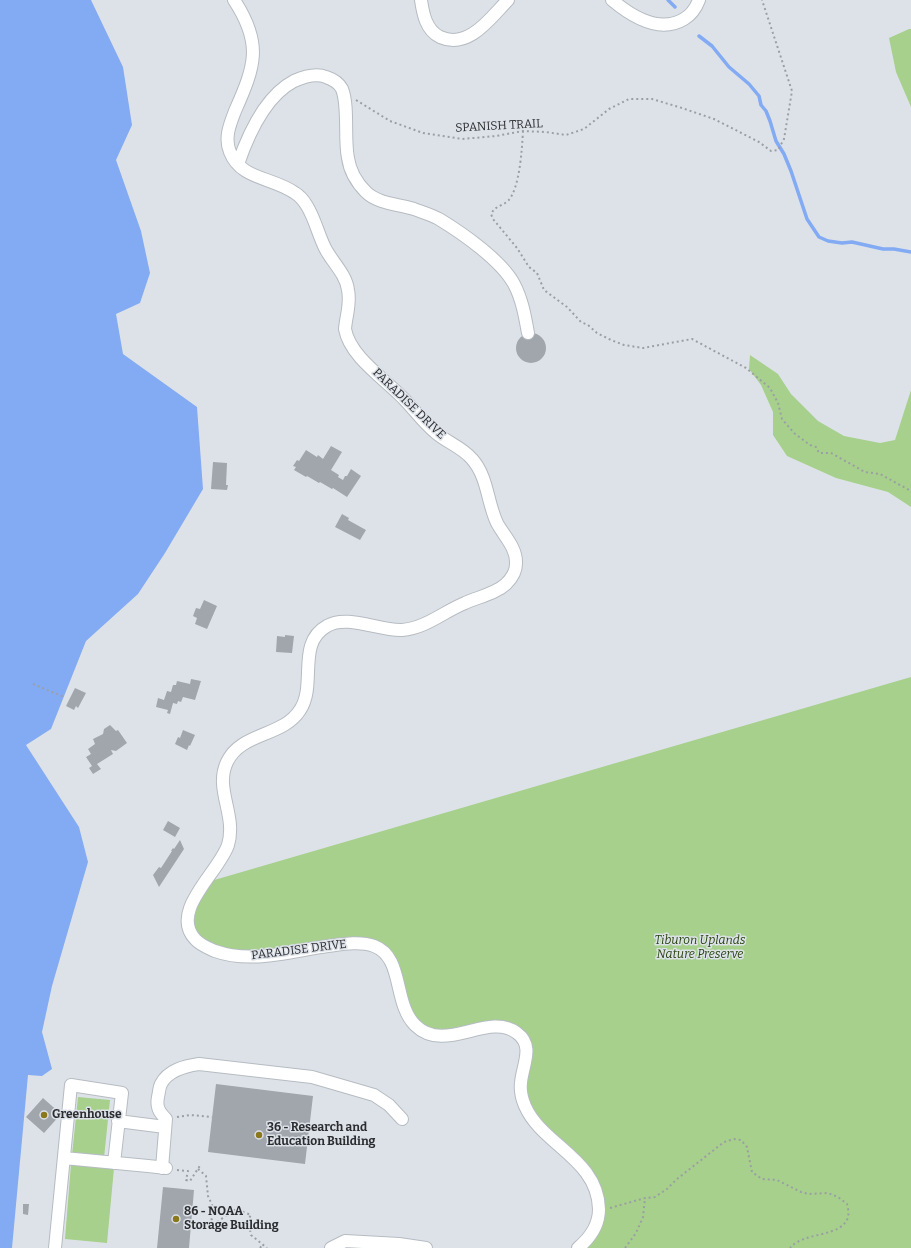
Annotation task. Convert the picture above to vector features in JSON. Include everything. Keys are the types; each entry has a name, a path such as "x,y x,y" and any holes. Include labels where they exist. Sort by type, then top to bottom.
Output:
{"street":[{"name":"PARADISE DRIVE","path":"234,0 243,14 249,28 253,53 250,76 231,120 227,137 230,153 238,164 251,174 290,190 299,196 306,205 322,243 343,276 348,289 349,300 345,329 350,344 361,358 400,394 434,431 466,453 475,463 484,479 494,515 515,553 516,564 512,578 501,588 460,605 434,620 417,627 392,630 349,622 338,622 324,627 317,633 310,647 306,694 300,710 294,718 288,722 247,741 236,750 228,760 222,778 231,825 228,845 217,865 192,902 188,914 188,926 192,936 205,947 241,957 258,957 352,943 372,945 382,950 390,959 405,1009 411,1020 425,1032 437,1036 451,1036 486,1028 500,1027 507,1028 518,1033 526,1044 527,1051 520,1087 528,1111 539,1126 575,1159 587,1174 596,1190 599,1212 596,1224 590,1236 578,1248"},
{"path":"422,0 425,18 430,28 441,37 455,40 464,38 474,33 508,0"},
{"path":"612,0 638,18 662,25 676,23 686,18 695,10 699,0"},
{"path":"238,164 252,130 269,102 286,86 302,77 321,75 333,79 342,89 347,158 354,179 367,193 376,199 414,209 438,218 474,243 502,267 514,284 520,298 528,333"},
{"path":"64,1158 164,1168 166,1123 156,1104 160,1085 168,1075 184,1066 199,1064 312,1077 374,1095 389,1105 402,1119"},
{"path":"55,1248 71,1085 122,1092 114,1163"},
{"path":"118,1121 166,1123"},
{"path":"331,1248 346,1241 399,1244 426,1248"}],"path":[{"name":"SPANISH TRAIL","path":"342,89 365,107 390,121 424,133 462,139 496,136 523,131 566,134 584,129 609,109 629,99 652,99 714,120 759,142 771,151 778,150 784,139 792,91 762,0"},
{"path":"523,131 518,176 512,194 508,200 493,209 491,214 493,219 517,248 529,267 537,273 544,290 567,307 581,322 610,340 624,345 642,348 692,339 746,368 770,388 778,403 782,419 794,433 810,445 816,447 819,452 831,453 865,472 880,474 911,492"},
{"path":"33,684 64,697"},
{"path":"166,1123 190,1116 212,1117"},
{"path":"622,1205 645,1198 655,1197 667,1189 677,1179 724,1142 734,1139 741,1140 747,1147 752,1172 762,1179 777,1180 801,1192 809,1194 828,1193 838,1197 847,1204 848,1216 844,1225 835,1230 807,1237 793,1244 790,1248"},
{"path":"164,1168 188,1171 186,1180 190,1180 201,1164"},
{"path":"198,1169 206,1176 208,1196 214,1207 210,1216 214,1224 236,1209 251,1215 248,1220 251,1236 267,1248"},
{"path":"625,1248 636,1234 643,1217 645,1198"},
{"path":"260,1248 263,1244"}],"green space":[{"path":"911,29 911,107 896,72 889,38"},
{"path":"750,355 778,374 791,394 818,421 844,436 880,443 895,440 911,390 911,507 888,492 836,478 787,456 773,435 773,412 761,385 749,369"},
{"name":"Tiburon Uplands Nature Preserve","path":"911,677 911,1248 578,1248 590,1236 595,1190 524,1104 526,1059 513,1030 465,1033 419,1029 397,980 377,947 234,956 190,931 204,883"},
{"path":"78,1097 110,1100 104,1158 72,1155"},
{"path":"71,1164 114,1168 107,1243 65,1239"}],"water":[{"path":"0,0 91,0 123,67 132,125 116,160 141,231 150,273 140,303 116,314 123,354 197,407 203,489 165,553 138,594 86,641 51,729 26,745 79,827 88,862 52,986 42,1032 52,1069 42,1076 28,1075 12,1248 0,1248"}],"building":[{"path":"531,333 542,337 546,348 542,359 531,363 520,359 516,348 520,337"},
{"path":"331,446 342,452 331,470 339,475 338,477 343,480 351,469 361,476 347,497 333,488 332,489 320,482 319,483 307,476 306,477 294,470 296,467 293,466 297,460 299,461 306,450 323,459"},
{"path":"213,462 227,463 227,490 211,489"},
{"path":"342,514 349,518 348,520 366,530 360,540 335,527"},
{"path":"204,600 217,606 207,629 195,624 197,618 193,616 196,608 200,609"},
{"path":"285,635 294,636 292,653 276,652 277,636 285,637"},
{"path":"191,679 201,681 195,700 183,697 181,702 178,701 177,704 173,703 170,714 167,713 168,710 156,707 158,698 164,700 167,691 171,692 173,685 176,685 177,681 190,684"},
{"path":"75,688 86,693 78,708 76,706 74,710 66,706"},
{"path":"110,725 116,731 118,730 127,743 116,751 111,750 113,754 97,764 101,769 93,774 89,768 92,766 86,757 91,754 88,749 95,744 93,739 103,734 104,729"},
{"path":"183,730 195,735 187,750 175,744 178,737 180,738"},
{"path":"168,821 180,828 175,837 163,830"},
{"path":"180,840 184,849 159,887 153,875 159,867 161,868 173,848 174,849"},
{"name":"36 - Research and Education Building","path":"216,1084 313,1096 305,1164 208,1152"},
{"name":"Greenhouse","path":"43,1098 61,1114 44,1133 26,1117"},
{"name":"86 - NOAA Storage Building","path":"163,1187 194,1190 189,1248 157,1248"},
{"path":"23,1204 29,1204 28,1215 23,1214"}],"waterway":[{"path":"668,0 675,7"},
{"path":"699,36 712,46 729,67 749,84 759,96 761,105 766,111 770,121 776,141 784,154 791,171 807,219 819,237 828,241 842,243 852,242 883,249 911,252"}],"place":[{"name":"Greenhouse","path":"44,1115"},
{"name":"36 - Research and Education Building","path":"259,1135"},
{"name":"86 - NOAA Storage Building","path":"176,1219"}]}
